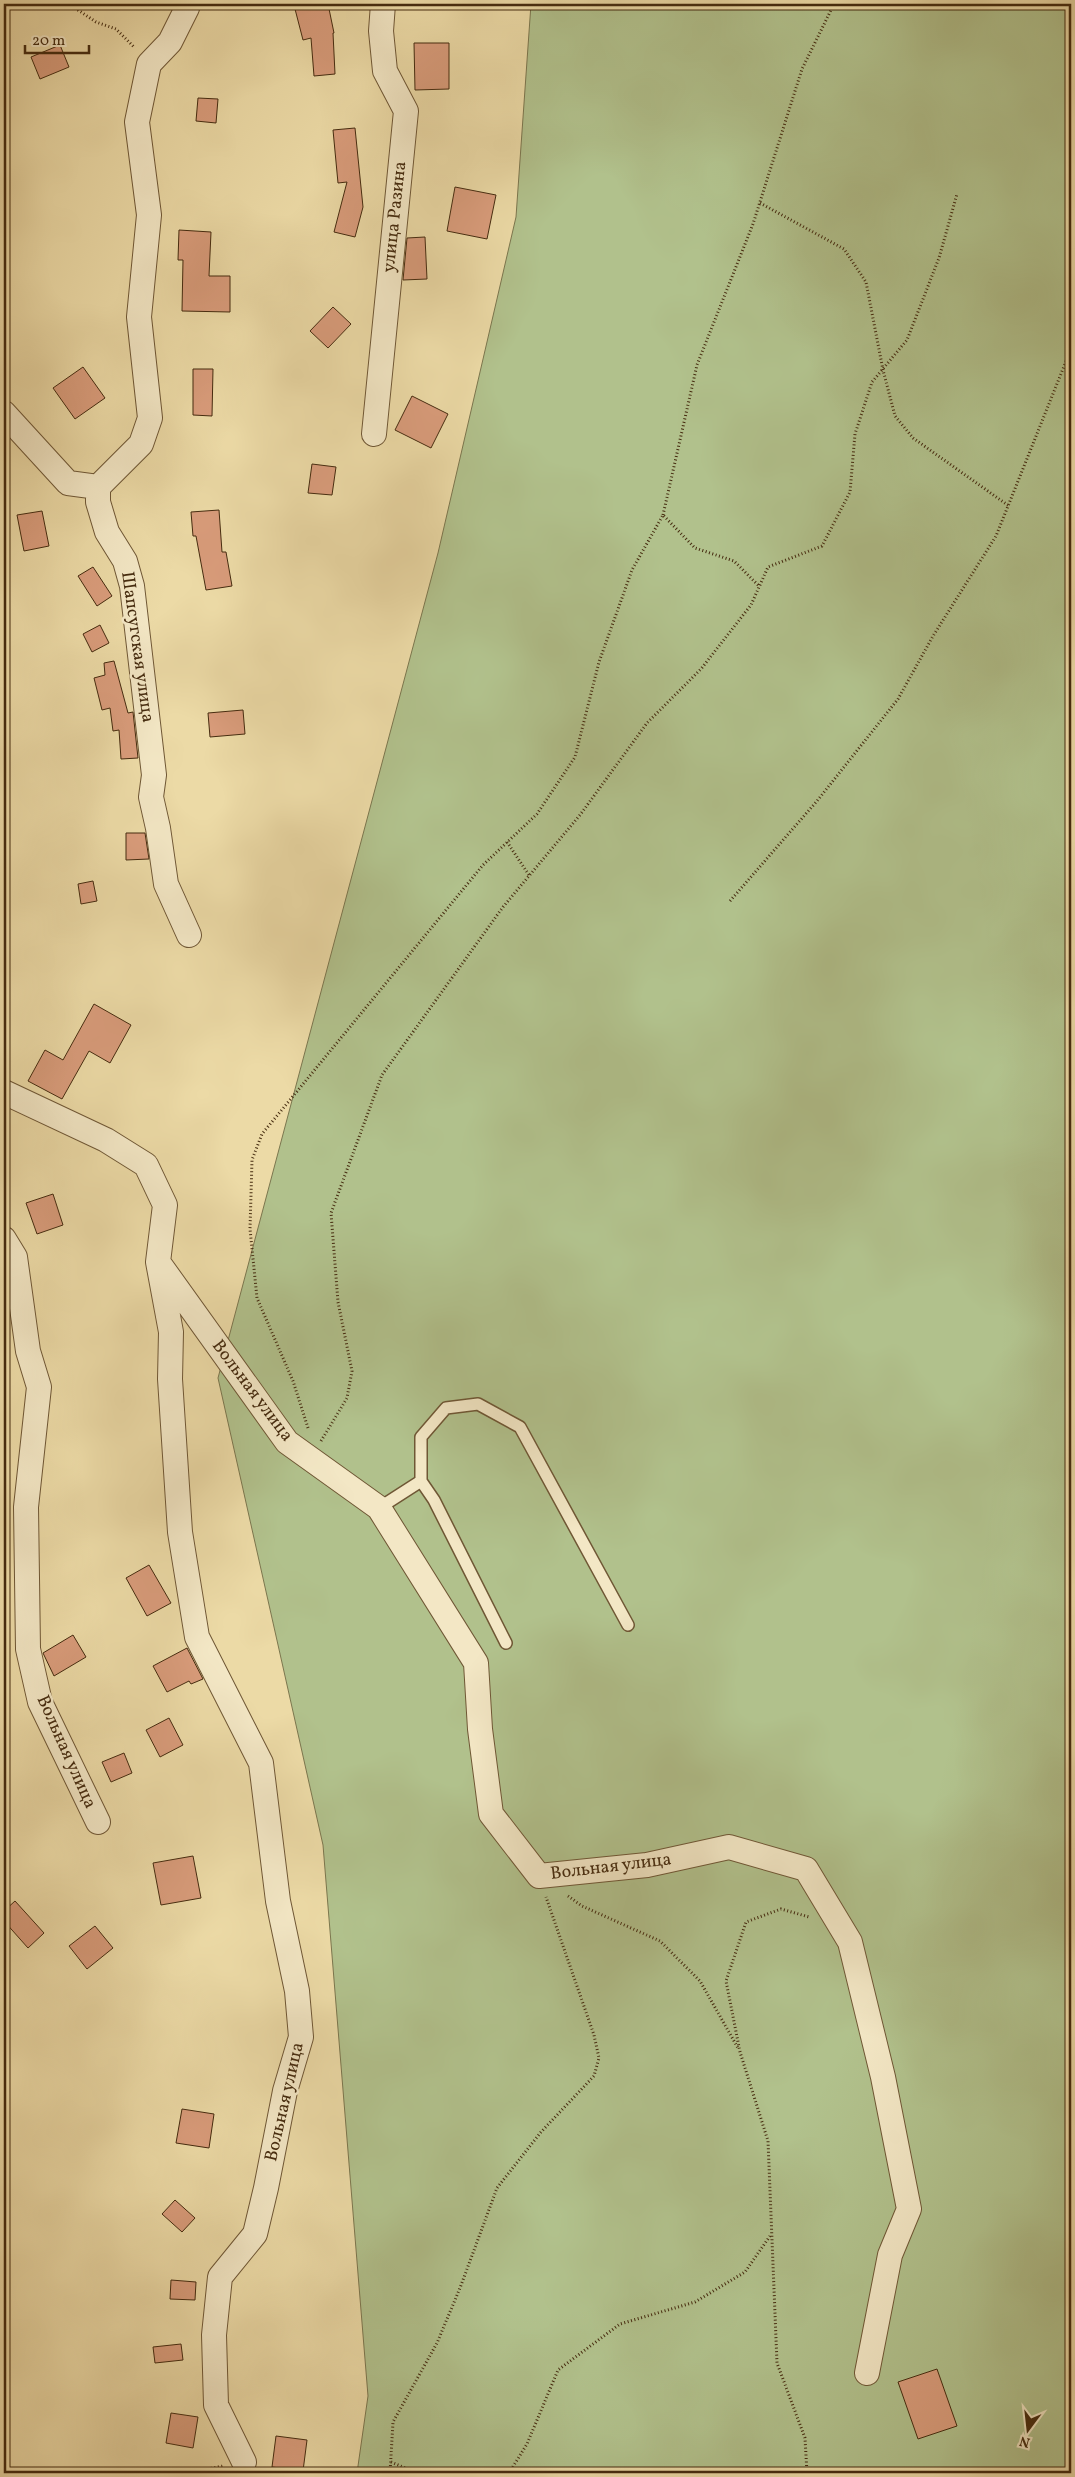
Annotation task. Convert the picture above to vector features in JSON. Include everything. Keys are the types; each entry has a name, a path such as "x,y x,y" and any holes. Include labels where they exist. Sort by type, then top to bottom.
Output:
{"street":[{"path":"4,413 68,483 98,487 141,444 150,418 139,317 149,215 137,122 149,64 170,42 187,8 186,4"},
{"name":"улица Разина","path":"374,434 406,111 385,71 381,31 383,4"},
{"name":"Шапсугская улица","path":"98,487 98,502 107,532 125,561 132,586 154,775 151,797 158,828 166,884 189,934"},
{"name":"Вольная улица","path":"4,1092 106,1140 146,1165 165,1205 158,1262 171,1332 170,1380 180,1532 197,1637 261,1763 278,1901 298,1991 301,2036 285,2091 255,2234 220,2277 214,2335 216,2405 244,2462"},
{"name":"Вольная улица","path":"4,1239 15,1257 28,1351 38,1387 26,1507 28,1649 40,1702 98,1822"},
{"name":"Вольная улица","path":"158,1262 287,1442 379,1508 476,1663 480,1729 491,1814 539,1876 647,1865 729,1847 806,1869 850,1942 883,2077 909,2209 890,2255 867,2373"}],"lane":[{"path":"506,1643 434,1500 421,1481 422,1437 446,1408 478,1404 520,1427 628,1625"},
{"path":"379,1508 421,1481"}],"path":[{"path":"69,4 96,22 116,28 149,64"},
{"path":"311,1432 293,1380 257,1298 250,1228 252,1160 262,1134 483,865 537,814 576,757 599,662 632,570 663,515 697,365 760,203 802,69 834,4"},
{"path":"315,1438 318,1445 347,1398 352,1371 338,1302 331,1213 382,1075 503,907 580,815 647,723 701,669 751,605 768,567 822,546 850,492 855,434 872,382 907,340 939,258 957,194"},
{"path":"760,203 844,248 866,282 882,370 896,416 913,438 1009,506"},
{"path":"730,901 818,801 898,699 933,636 996,536 1071,349"},
{"path":"663,515 695,548 734,562 759,586"},
{"path":"507,842 529,875"},
{"path":"539,1876 582,1906 660,1941 700,1981 740,2052"},
{"path":"390,2473 393,2422 436,2342 460,2288 497,2188 541,2132 594,2076 597,2067 599,2058 594,2035 539,1876"},
{"path":"807,2473 805,2438 777,2363 770,2236 768,2141 740,2052 726,1981 746,1922 781,1909 840,1926"},
{"path":"509,2473 527,2444 558,2370 620,2324 695,2302 746,2272 770,2236"},
{"path":"187,2473 244,2462"},
{"path":"391,2462 417,2473"}],"green space":[{"path":"531,4 1071,4 1071,2473 357,2473 368,2396 323,1845 218,1378 438,553 516,217"}],"building":[{"path":"328,4 334,33 335,74 314,76 311,38 303,40 295,9"},
{"path":"414,43 449,43 449,89 415,90"},
{"path":"60,45 69,67 40,79 31,57"},
{"path":"198,98 218,99 216,123 196,121"},
{"path":"355,128 363,207 355,237 334,232 347,182 338,183 333,130"},
{"path":"455,187 496,195 487,239 447,231"},
{"path":"179,230 211,232 209,276 230,276 230,312 182,311 183,260 178,260"},
{"path":"425,237 427,279 403,280 407,238"},
{"path":"333,307 351,324 328,348 310,331"},
{"path":"83,367 105,398 75,419 53,388"},
{"path":"193,369 213,369 212,416 193,415"},
{"path":"412,396 448,414 431,448 395,430"},
{"path":"312,464 336,467 332,495 308,493"},
{"path":"219,510 222,552 226,552 232,586 206,590 196,536 193,536 191,512"},
{"path":"42,511 49,546 24,551 17,515"},
{"path":"93,567 112,596 97,606 78,576"},
{"path":"100,625 109,643 92,652 83,634"},
{"path":"114,661 128,713 133,712 138,758 121,759 119,730 113,731 110,708 102,710 94,678 105,675 104,663"},
{"path":"243,710 245,734 210,737 208,713"},
{"path":"126,833 145,833 149,859 126,860"},
{"path":"93,881 97,901 81,904 78,884"},
{"path":"94,1004 131,1025 110,1063 89,1051 62,1099 28,1081 45,1050 63,1060"},
{"path":"53,1194 63,1225 37,1234 26,1203"},
{"path":"149,1565 171,1603 147,1616 126,1578"},
{"path":"73,1635 86,1657 54,1676 43,1653"},
{"path":"187,1648 203,1679 191,1684 189,1681 167,1692 153,1666"},
{"path":"169,1718 183,1745 160,1757 146,1730"},
{"path":"124,1753 132,1773 111,1782 102,1762"},
{"path":"193,1856 201,1898 161,1905 153,1863"},
{"path":"15,1901 44,1933 28,1948 4,1921 4,1911"},
{"path":"95,1926 113,1948 87,1969 69,1946"},
{"path":"182,2109 214,2114 209,2148 176,2143"},
{"path":"175,2200 195,2218 182,2232 162,2214"},
{"path":"171,2280 196,2282 195,2300 170,2299"},
{"path":"181,2344 183,2360 155,2363 153,2347"},
{"path":"937,2369 957,2426 918,2439 898,2382"},
{"path":"171,2413 198,2417 193,2448 166,2443"},
{"path":"276,2436 307,2440 303,2471 272,2467"}]}
